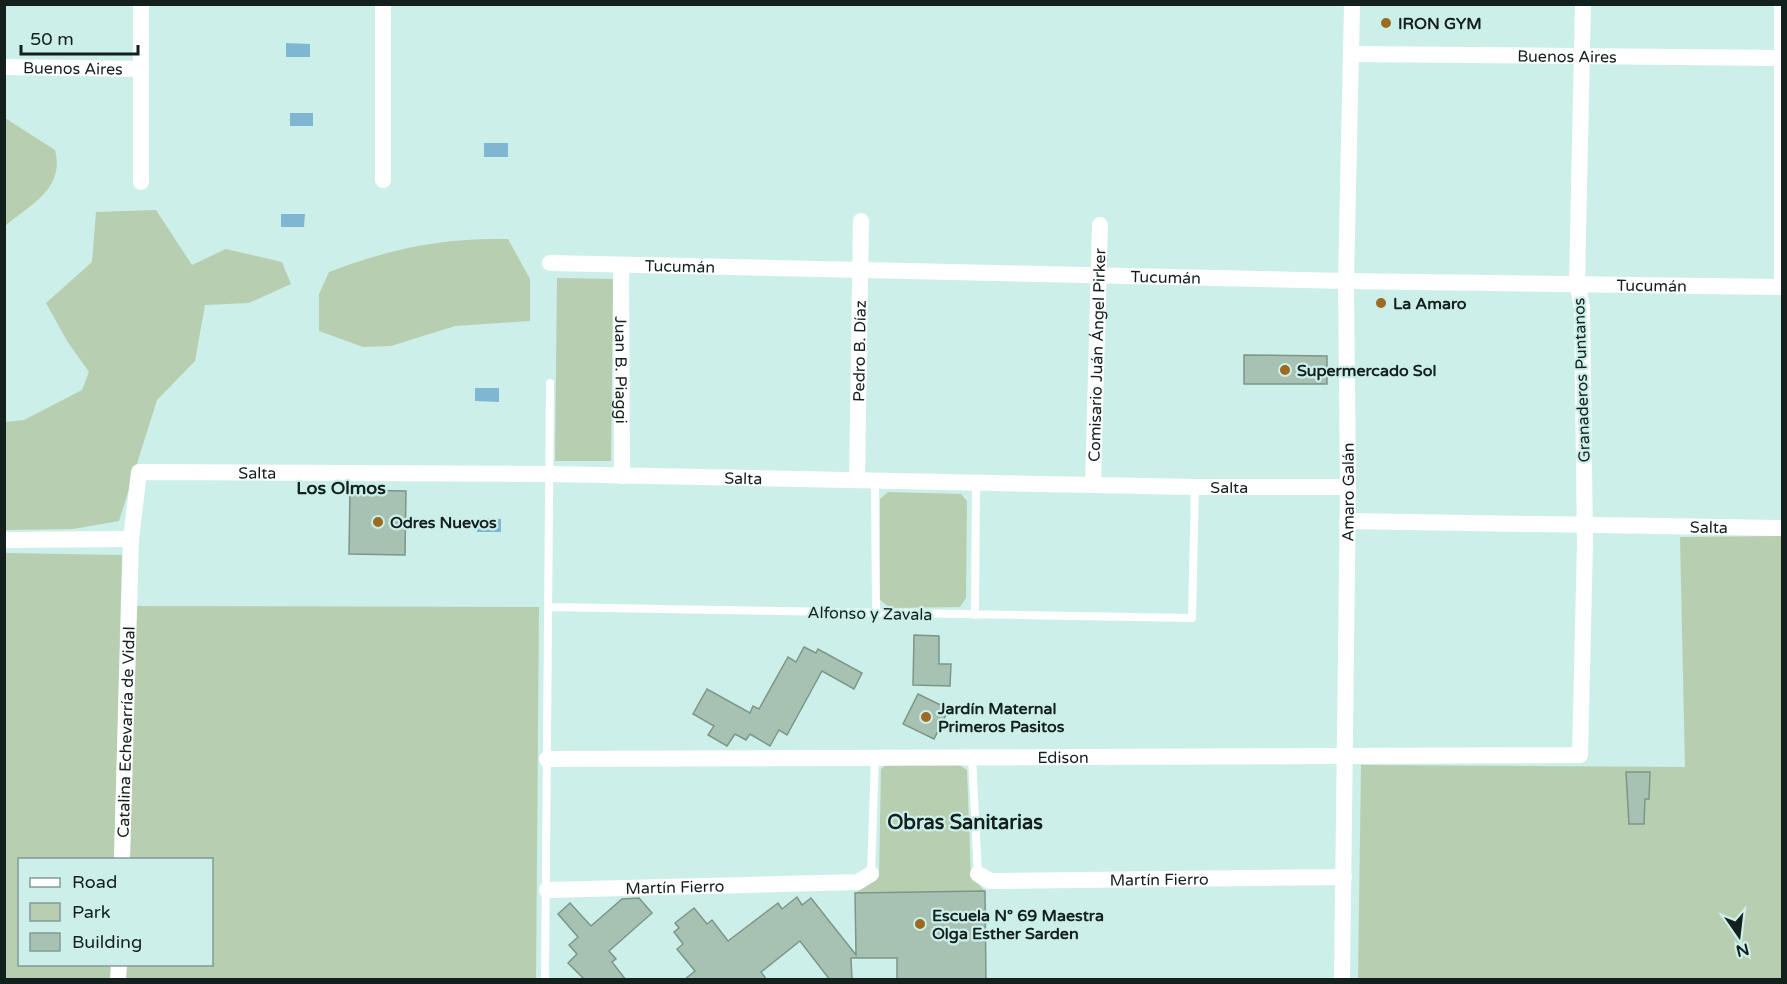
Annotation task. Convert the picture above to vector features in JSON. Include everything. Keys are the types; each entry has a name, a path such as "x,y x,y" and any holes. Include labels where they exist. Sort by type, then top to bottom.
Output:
{"street":[{"path":"141,4 141,182"},
{"path":"382,4 383,180"},
{"name":"Amaro Galán","path":"1342,980 1348,487 1346,281 1352,4"},
{"name":"Granaderos Puntanos","path":"1580,755 1584,525 1582,307 1577,283 1582,4"},
{"path":"1782,4 1782,287"},
{"name":"Buenos Aires","path":"1352,54 1782,58"},
{"name":"Buenos Aires","path":"4,67 141,69"},
{"name":"Pedro B. Díaz","path":"857,480 861,221"},
{"name":"Comisario Juán Ángel Pirker","path":"1093,485 1100,225"},
{"name":"Tucumán","path":"550,263 1346,281 1782,287"},
{"name":"Juan B. Piaggi","path":"621,265 622,476"},
{"name":"Salta","path":"139,472 550,474 1195,488 1348,487"},
{"name":"Catalina Echevarría de Vidal","path":"122,858 131,539 139,472"},
{"name":"Salta","path":"1347,521 1782,528"},
{"path":"4,540 131,539"},
{"name":"Edison","path":"547,759 1346,754 1580,755"},
{"name":"Martín Fierro","path":"547,890 858,882 871,874"},
{"name":"Martín Fierro","path":"978,874 990,881 1344,877"}],"lane":[{"path":"545,980 550,383"},
{"path":"875,481 876,613"},
{"path":"975,615 976,483"},
{"name":"Alfonso y Zavala","path":"548,607 1192,618 1195,488"},
{"path":"871,874 875,756"},
{"path":"972,757 978,874"}],"green space":[{"path":"5,118 55,150 57,164 55,175 44,194 5,226"},
{"path":"156,210 192,265 226,249 282,262 291,284 249,303 205,305 195,361 157,400 119,521 73,529 5,530 4,422 24,420 82,390 89,372 67,341 46,303 92,262 96,212"},
{"path":"508,239 530,279 530,321 455,326 391,346 363,347 319,331 319,294 329,272 417,246 460,240"},
{"path":"557,278 613,279 611,461 555,461"},
{"path":"888,492 961,494 967,501 966,598 960,607 890,608 879,599 880,499"},
{"path":"1782,536 1782,979 1358,980 1361,765 1685,767 1680,537"},
{"path":"5,553 122,555 114,858 18,858 18,966 111,966 111,979 5,980"},
{"path":"134,606 539,607 536,979 124,980 124,966 213,966 213,858 127,858"},
{"path":"887,764 958,764 967,770 971,877 985,891 855,893 879,877 881,769"}],"water":[{"path":"286,43 310,44 310,57 286,57"},
{"path":"290,113 313,113 313,126 290,126"},
{"path":"484,143 508,143 508,157 484,157"},
{"path":"281,214 305,214 304,227 281,227"},
{"path":"475,388 499,388 499,402 475,401"},
{"path":"477,518 501,519 501,532 477,532"}],"building":[{"name":"Supermercado Sol","path":"1244,355 1327,356 1327,384 1244,384"},
{"name":"Odres Nuevos","path":"350,490 406,491 405,555 349,554"},
{"path":"914,635 939,636 939,664 951,664 950,686 913,685"},
{"path":"804,647 816,653 818,649 862,673 854,689 822,671 787,735 779,730 770,746 750,734 746,740 735,734 727,746 708,735 714,726 693,714 707,689 750,713 753,706 759,709 788,657 796,662"},
{"name":"Jardín Maternal Primeros Pasitos","path":"918,694 949,709 934,739 903,724"},
{"path":"1626,772 1650,772 1649,799 1645,799 1644,824 1629,824"},
{"path":"985,891 986,980 897,980 897,958 851,958 852,980 830,980 800,941 761,972 767,980 684,980 695,971 677,949 683,944 674,932 679,928 675,923 694,908 707,924 712,920 728,941 778,903 782,909 797,897 802,905 811,898 856,955 855,893"},
{"path":"639,898 652,913 609,951 616,959 612,962 626,980 585,980 568,963 577,954 569,945 578,937 558,914 570,903 591,926 622,899"}],"place":[{"name":"IRON GYM","path":"1386,23"},
{"name":"La Amaro","path":"1381,303"},
{"name":"Supermercado Sol","path":"1285,370"},
{"name":"Odres Nuevos","path":"378,522"},
{"name":"Jardín Maternal Primeros Pasitos","path":"926,717"},
{"name":"Escuela N° 69 Maestra Olga Esther Sarden","path":"920,924"}],"district":[{"name":"Los Olmos","path":"341,488"},
{"name":"Obras Sanitarias","path":"965,822"}]}
